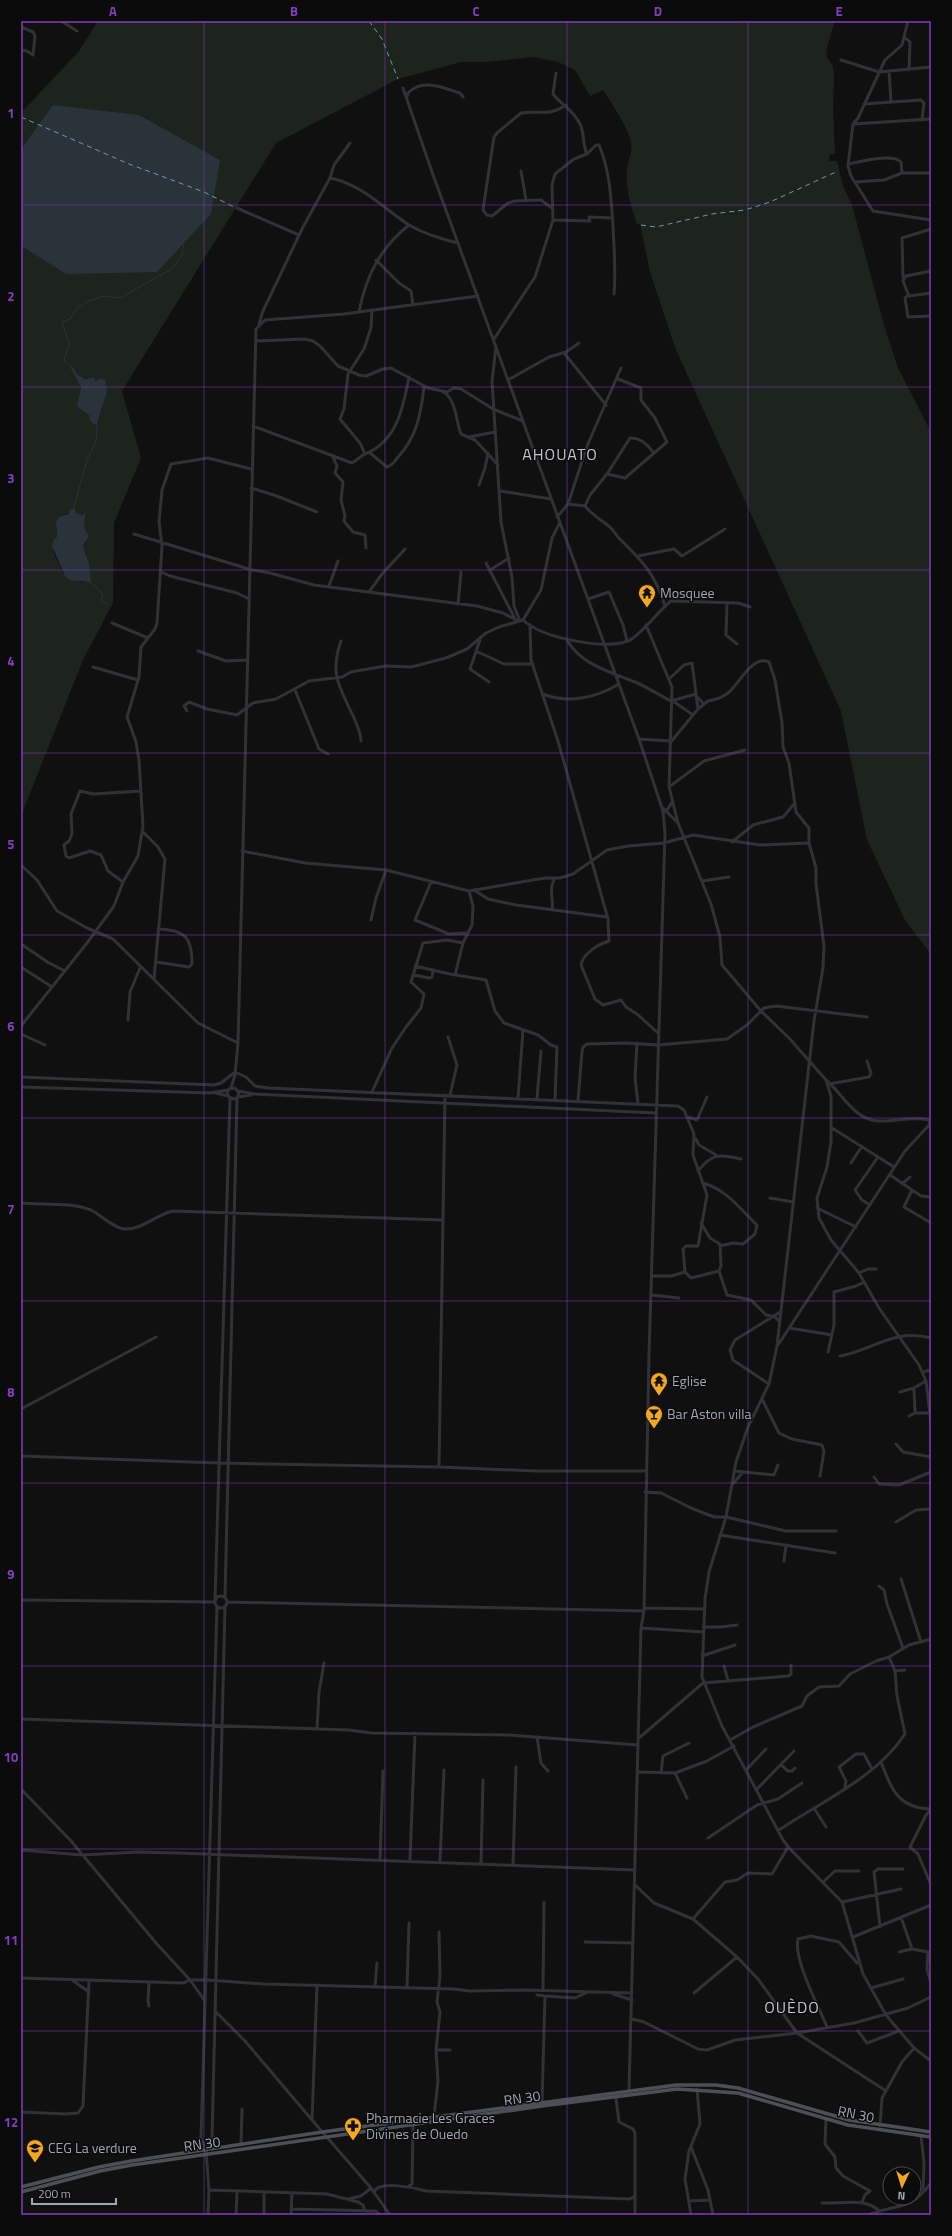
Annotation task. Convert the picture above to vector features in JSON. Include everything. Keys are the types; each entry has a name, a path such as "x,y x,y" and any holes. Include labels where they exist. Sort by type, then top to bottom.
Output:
{"main road":[{"name":"RN 30","path":"21,2192 100,2171 242,2145 434,2116 676,2085 726,2086 764,2094 849,2120 880,2126 931,2132"},
{"name":"RN 30","path":"21,2187 99,2167 670,2090 697,2089 738,2093 826,2120 869,2129 931,2137"}],"street":[{"path":"61,21 77,31"},
{"path":"68,25 72,21"},
{"path":"908,21 902,45 896,52 886,58 858,118 852,124 848,164 851,176 873,210 931,220"},
{"path":"21,27 34,32 35,36 33,55 27,51 21,50"},
{"path":"904,37 910,42 909,70"},
{"path":"841,60 879,72 931,67"},
{"path":"889,71 891,102"},
{"path":"556,74 553,94 574,114 582,129 582,142 587,154"},
{"path":"407,97 408,93 415,88 430,85 460,93 463,97"},
{"path":"403,88 557,517 639,739 661,804 664,821 655,1104 652,1295 645,1492 644,1610 641,1628 629,2090"},
{"path":"864,104 923,101 922,119"},
{"path":"552,208 541,200 510,202 492,216 484,214 483,206 494,137 497,133 521,113 545,114 557,111 566,105"},
{"path":"852,124 931,119"},
{"path":"206,2152 212,2139 216,2012 222,1726 227,1602 225,1598 236,1214 238,1090 235,1074 238,1043 250,568 251,469 256,329 299,235 330,178 338,159 350,143"},
{"path":"494,339 535,277 553,220 552,185 555,174 574,159 587,154 596,145 600,145 607,166 616,270 614,294"},
{"path":"848,164 880,158 897,159 901,162 902,173"},
{"path":"520,171 526,200"},
{"path":"855,182 884,180 902,173 931,173"},
{"path":"330,178 349,183 360,189 409,224 440,239 458,243"},
{"path":"237,208 299,235"},
{"path":"553,220 590,221 589,217 612,218"},
{"path":"359,312 365,285 376,260 391,241 409,224"},
{"path":"908,295 903,283 902,238 931,229"},
{"path":"376,260 399,284 412,291 413,305"},
{"path":"904,278 931,271"},
{"path":"908,295 931,293"},
{"path":"908,295 905,298 908,317 931,316"},
{"path":"259,324 265,320 359,312 478,296"},
{"path":"365,454 358,440 340,421 349,371 364,349 371,328 372,310"},
{"path":"256,341 305,339 314,341 338,366 349,371 366,376 388,368 409,377 424,387 446,394 453,405 461,434 469,437 488,452 498,465"},
{"path":"508,380 549,357 564,353 579,343"},
{"path":"496,345 492,381 494,432 502,522 514,606 520,620"},
{"path":"564,353 606,405"},
{"path":"557,517 568,504 587,446 618,379 621,368"},
{"path":"253,426 352,463 365,454 370,453 396,426 404,405 409,377"},
{"path":"607,474 624,478 653,452 666,444 667,440 642,400 640,388 618,379"},
{"path":"370,453 386,467 403,452 409,444 417,425 424,387"},
{"path":"442,392 457,388 493,409 523,421"},
{"path":"469,437 494,432"},
{"path":"585,506 590,495 607,474 630,438 639,439 648,445 653,452"},
{"path":"478,485 485,468 488,452"},
{"path":"332,455 337,466 335,473 343,482 341,500 345,516 344,521 353,532 364,535 366,548"},
{"path":"21,1026 114,906 123,882 138,856 142,831 141,791 137,747 127,717 138,680 141,647 157,623 162,544 158,527 162,490 172,463 211,458 251,469"},
{"path":"251,488 274,495 316,512"},
{"path":"500,491 551,499"},
{"path":"568,504 585,506 592,515 611,528 638,556 658,584 665,606"},
{"path":"187,712 184,706 189,702 211,710 237,715 246,710 253,703 276,699 309,681 342,677 351,672 385,666 411,667 435,661 467,649 499,627 520,620 541,590 552,538 560,522"},
{"path":"638,556 674,550 682,556 725,529"},
{"path":"134,534 162,544 310,584 492,609 567,640 604,642 626,641 634,638 665,606 674,600 727,603 750,607"},
{"path":"369,592 382,574 405,549"},
{"path":"490,570 508,558"},
{"path":"329,586 338,561"},
{"path":"486,564 514,617"},
{"path":"161,572 170,576 237,593 249,599"},
{"path":"458,604 461,572"},
{"path":"588,599 609,592 623,625 626,641"},
{"path":"727,603 726,634 737,644"},
{"path":"112,623 148,638"},
{"path":"530,625 530,655 558,741 607,917 609,941 597,946 581,963 595,999 604,1005 621,1000 626,1007 637,1014 658,1033"},
{"path":"646,625 649,638 672,687 670,742 670,787 672,802 689,854 711,904 720,937 722,965 761,1011 790,1038 829,1084 855,1111 874,1120 915,1118 928,1120 931,1123 905,1151 777,1346"},
{"path":"481,639 470,671 489,682"},
{"path":"567,640 575,651 583,657 616,675 636,682 672,701 692,715"},
{"path":"341,642 335,668 336,677 359,731 361,741"},
{"path":"198,651 226,661 247,660"},
{"path":"476,651 504,664 533,664"},
{"path":"670,742 692,715 704,704 728,694 752,667 762,661 769,662 775,680 782,723 783,747 789,763 794,804 798,817 809,828 809,843 816,868 816,884 824,946 823,968 815,1011 777,1346 769,1384 742,1441 734,1472 726,1517 709,1572 704,1609 702,1656 703,1683 730,1740 788,1847 842,1902 853,1938 858,1964"},
{"path":"669,679 684,664 692,663 698,709"},
{"path":"93,667 138,680"},
{"path":"543,694 559,700 583,698 601,695 619,684"},
{"path":"295,690 318,746 328,754"},
{"path":"672,701 696,695"},
{"path":"696,695 704,704"},
{"path":"639,739 670,742"},
{"path":"670,787 704,762 745,750"},
{"path":"123,882 108,871 101,855 90,852 69,858 66,856 64,846 69,841 72,834 71,814 80,792 93,794 141,791"},
{"path":"666,812 672,802"},
{"path":"661,804 666,812 678,823"},
{"path":"732,842 753,825 783,817 794,804"},
{"path":"142,831 158,847 164,859 154,979"},
{"path":"242,851 305,863 386,870 469,891 573,874 592,860 613,849 664,844 684,836 693,835 760,845 809,843"},
{"path":"21,865 37,880 57,911 87,928 113,939 140,968 154,979 198,1023 238,1043"},
{"path":"371,920 376,898 386,870"},
{"path":"702,881 729,877"},
{"path":"552,910 550,896 552,884 555,878"},
{"path":"431,882 415,920 449,934 466,933"},
{"path":"474,890 488,898 552,910 607,917"},
{"path":"455,975 466,933 472,925 472,911 469,891"},
{"path":"156,962 190,967 192,964 192,951 185,936 179,930 158,929"},
{"path":"372,1092 392,1048 423,1005 424,994 412,983 415,966 425,942 447,940 463,943"},
{"path":"21,944 49,963 65,971"},
{"path":"415,966 433,971 486,980 497,1016 510,1027 538,1035 551,1045 557,1046 554,1100"},
{"path":"21,967 52,987"},
{"path":"128,1020 130,992 140,968"},
{"path":"413,975 430,978 432,977 433,971"},
{"path":"578,1100 583,1047 592,1044 637,1043 658,1045 727,1039 747,1025 764,1008 776,1006 868,1017"},
{"path":"518,1098 523,1030"},
{"path":"21,1034 45,1045"},
{"path":"448,1037 457,1065 450,1096"},
{"path":"637,1043 636,1078 638,1103"},
{"path":"537,1098 541,1051"},
{"path":"829,1084 869,1077 871,1073 867,1061"},
{"path":"208,2215 209,2190 206,2152 201,2138 217,1606 215,1601 225,1213 229,1089 235,1074"},
{"path":"21,1077 214,1085 222,1083 235,1074 246,1077 255,1086 268,1088 450,1096 537,1098 678,1106 688,1117 699,1145 716,1155 728,1155 741,1158"},
{"path":"829,1084 832,1128 830,1154 819,1191 817,1208 824,1230 858,1273 879,1308 901,1336 922,1372 926,1381 931,1423"},
{"path":"21,1087 210,1092 229,1089 254,1094 655,1113"},
{"path":"210,1092 229,1097 254,1094"},
{"path":"439,1467 445,1095"},
{"path":"688,1117 697,1120 707,1097"},
{"path":"832,1128 894,1167"},
{"path":"696,1139 692,1152 706,1196 698,1246 686,1246 683,1249 684,1272 691,1278 719,1271"},
{"path":"850,1163 862,1146"},
{"path":"698,1172 704,1164 716,1155"},
{"path":"870,1205 862,1200 855,1190 878,1157"},
{"path":"890,1175 921,1196 931,1197"},
{"path":"902,1184 910,1176"},
{"path":"703,1183 716,1187 728,1194 757,1225 755,1234 743,1244 733,1243 720,1246"},
{"path":"912,1190 904,1207 931,1224"},
{"path":"770,1198 793,1202"},
{"path":"21,1203 79,1205 104,1217 116,1227 124,1230 137,1227 162,1213 173,1211 443,1220"},
{"path":"817,1208 856,1227"},
{"path":"701,1223 710,1238 719,1243 721,1266 719,1271 727,1295 750,1300 766,1315 772,1316 779,1321"},
{"path":"858,1273 868,1269 876,1269"},
{"path":"652,1276 671,1276 684,1272"},
{"path":"828,1352 834,1325 834,1292 856,1286 864,1282"},
{"path":"652,1295 679,1298"},
{"path":"769,1384 733,1360 730,1350 735,1340 780,1312"},
{"path":"789,1328 832,1335"},
{"path":"840,1356 883,1340 901,1336 930,1339"},
{"path":"21,1409 156,1337"},
{"path":"922,1372 931,1370"},
{"path":"900,1392 914,1388 926,1381"},
{"path":"914,1388 915,1413"},
{"path":"762,1399 779,1433 792,1439 822,1445 824,1451 820,1476"},
{"path":"909,1416 915,1413 930,1413"},
{"path":"896,1444 903,1452 931,1457"},
{"path":"21,1456 219,1463 439,1467 536,1471 646,1471"},
{"path":"734,1472 774,1475 778,1465"},
{"path":"874,1477 879,1484 895,1485 931,1472"},
{"path":"732,1486 742,1473"},
{"path":"645,1492 661,1493 708,1515 726,1517 786,1531 836,1531"},
{"path":"896,1522 916,1510 931,1509"},
{"path":"720,1535 835,1553"},
{"path":"784,1561 786,1545"},
{"path":"901,1580 921,1642"},
{"path":"879,1586 884,1590 887,1604 903,1648"},
{"path":"21,1600 215,1601 221,1596 225,1598"},
{"path":"227,1602 644,1610 704,1609"},
{"path":"217,1606 221,1608 226,1606"},
{"path":"704,1627 721,1628 737,1625"},
{"path":"641,1628 703,1632"},
{"path":"730,1740 753,1727 802,1706 807,1696 819,1687 839,1686 850,1674 889,1657 903,1648 931,1639"},
{"path":"702,1656 734,1645"},
{"path":"779,1830 872,1769 898,1745 906,1730 898,1703 895,1671 889,1657"},
{"path":"317,1729 319,1692 324,1663"},
{"path":"639,1738 703,1683 788,1676 791,1674 791,1665"},
{"path":"724,1666 728,1681"},
{"path":"895,1671 905,1670"},
{"path":"21,1720 317,1729 371,1733 537,1737 638,1745"},
{"path":"410,1860 415,1733"},
{"path":"537,1737 541,1763 548,1771"},
{"path":"661,1773 663,1756 689,1743"},
{"path":"638,1772 675,1773 707,1761 734,1746"},
{"path":"746,1770 766,1749"},
{"path":"756,1789 794,1751"},
{"path":"845,1788 846,1781 839,1767 856,1754 864,1754 872,1769"},
{"path":"881,1762 890,1783 904,1802 910,1806 931,1809"},
{"path":"781,1765 788,1771 792,1771 795,1768"},
{"path":"513,1865 516,1767"},
{"path":"440,1861 444,1770"},
{"path":"380,1860 383,1771"},
{"path":"675,1773 687,1798"},
{"path":"481,1864 482,1780"},
{"path":"708,1838 764,1802 778,1799 802,1783"},
{"path":"21,1789 82,1855 156,1943 190,1980 205,2001"},
{"path":"814,1808 826,1827"},
{"path":"931,1809 926,1815 910,1847 918,1854 931,1885"},
{"path":"693,1919 725,1882 737,1880 748,1873 772,1874 788,1847"},
{"path":"21,1850 82,1855 138,1852 219,1856 440,1861 635,1870"},
{"path":"880,1926 875,1894 875,1871 903,1869"},
{"path":"823,1882 835,1871 859,1871"},
{"path":"635,1885 654,1903 693,1919 737,1957 758,1979 797,2033 886,2091"},
{"path":"842,1902 901,1889"},
{"path":"543,1990 544,1902"},
{"path":"853,1938 931,1905"},
{"path":"901,1917 912,1949"},
{"path":"407,1987 408,1923"},
{"path":"434,2116 438,2081 436,2050 440,2012 438,2002 439,1932"},
{"path":"827,2027 802,1969 797,1946 798,1939 811,1936 838,1942 858,1964 886,2015 914,2048 931,2061"},
{"path":"584,1942 633,1943"},
{"path":"899,1952 912,1949 929,1954 928,1969 931,1983"},
{"path":"694,1993 737,1957"},
{"path":"375,1988 377,1963"},
{"path":"21,1978 148,1983 183,1983 190,1980 216,1980 375,1988 407,1987 439,1990 454,1989 470,1991 543,1990 632,1993"},
{"path":"871,1988 903,1979"},
{"path":"72,1980 89,1992"},
{"path":"21,2112 66,2114 78,2113 83,2106 89,1992 88,1981"},
{"path":"148,1983 149,2006"},
{"path":"312,2120 317,1985"},
{"path":"537,1995 575,1998 588,1992"},
{"path":"607,1993 632,2000"},
{"path":"542,2102 545,1996"},
{"path":"632,2018 644,2022 689,2045 704,2050 735,2040 797,2033 886,2015 913,2006 931,1997"},
{"path":"216,2012 245,2041 371,2188 390,2215"},
{"path":"858,2031 867,2043 899,2031"},
{"path":"880,2126 882,2098 902,2062 914,2048"},
{"path":"436,2050 450,2050"},
{"path":"691,2215 685,2179 691,2147 700,2124 697,2089"},
{"path":"616,2098 619,2122 633,2129 635,2133 634,2197 636,2215"},
{"path":"242,2109 242,2145"},
{"path":"826,2120 825,2144 835,2157 836,2168 843,2176 870,2191 865,2195 862,2202"},
{"path":"409,2186 412,2184 413,2125"},
{"path":"921,2136 924,2163 923,2192"},
{"path":"691,2147 708,2190 713,2215"},
{"path":"868,2215 907,2205 923,2192 931,2183"},
{"path":"374,2192 379,2187 409,2186 426,2191 628,2199 634,2197"},
{"path":"346,2199 360,2196 371,2188"},
{"path":"209,2190 327,2194 363,2205 365,2211"},
{"path":"236,2215 237,2192"},
{"path":"264,2193 264,2215"},
{"path":"290,2215 292,2193"},
{"path":"689,2201 709,2200"},
{"path":"822,2203 840,2204 862,2202 876,2208 879,2211"},
{"path":"291,2209 377,2211 380,2215"}],"shaded area":[{"path":"98,21 835,21 827,47 826,56 833,66 834,78 833,108 835,154 830,154 829,161 837,161 843,186 852,205 884,325 898,368 931,432 931,954 905,920 867,840 841,711 676,350 650,272 640,224 637,224 629,197 627,169 631,152 631,142 626,128 603,90 590,96 575,70 558,62 533,57 488,62 461,62 398,79 276,143 122,391 141,458 114,523 113,603 83,660 21,816 21,246 66,274 54,105 21,149 21,113 79,51","holes":["72,366 77,374 85,379 94,377 96,381 106,381 107,392 99,419 87,414 78,402 81,386 70,367","72,509 75,509 75,512 81,515 86,514 84,522 87,541 83,546 87,559 88,571 86,581 82,582 63,573 53,551 57,537 56,522 59,518"]},
{"path":"53,105 139,115 220,160 211,214 157,272 66,274 21,246 21,149"},
{"path":"72,366 77,374 85,379 94,377 96,381 100,378 106,381 107,392 97,424 93,424 89,419 90,416 77,406 81,387 70,367"},
{"path":"71,509 75,509 75,512 81,515 86,513 84,525 89,536 83,546 89,564 91,582 70,580 65,576 52,546 54,539 57,537 56,522 59,517 68,514"}],"waterway":[{"path":"72,366 64,361 69,344 62,322 70,319 77,308 89,301 105,296 120,298 173,268 182,255 184,244"},
{"path":"73,510 87,460 96,442 97,424"},
{"path":"90,582 100,591 103,596 101,601 108,604"}],"ferry route":[{"path":"369,21 382,39 398,79"},
{"path":"21,117 129,164 204,192 236,208"},
{"path":"641,225 656,227 712,214 745,210 770,202 838,171"}],"place":[{"name":"Mosquee","path":"647,608"},
{"name":"Eglise","path":"659,1396"},
{"name":"Bar Aston villa","path":"654,1429"},
{"name":"Pharmacie Les Graces Divines de Ouedo","path":"353,2141"},
{"name":"CEG La verdure","path":"35,2163"}],"district":[{"name":"AHOUATO","path":"560,454"},
{"name":"OUÈDO","path":"792,2007"}]}
